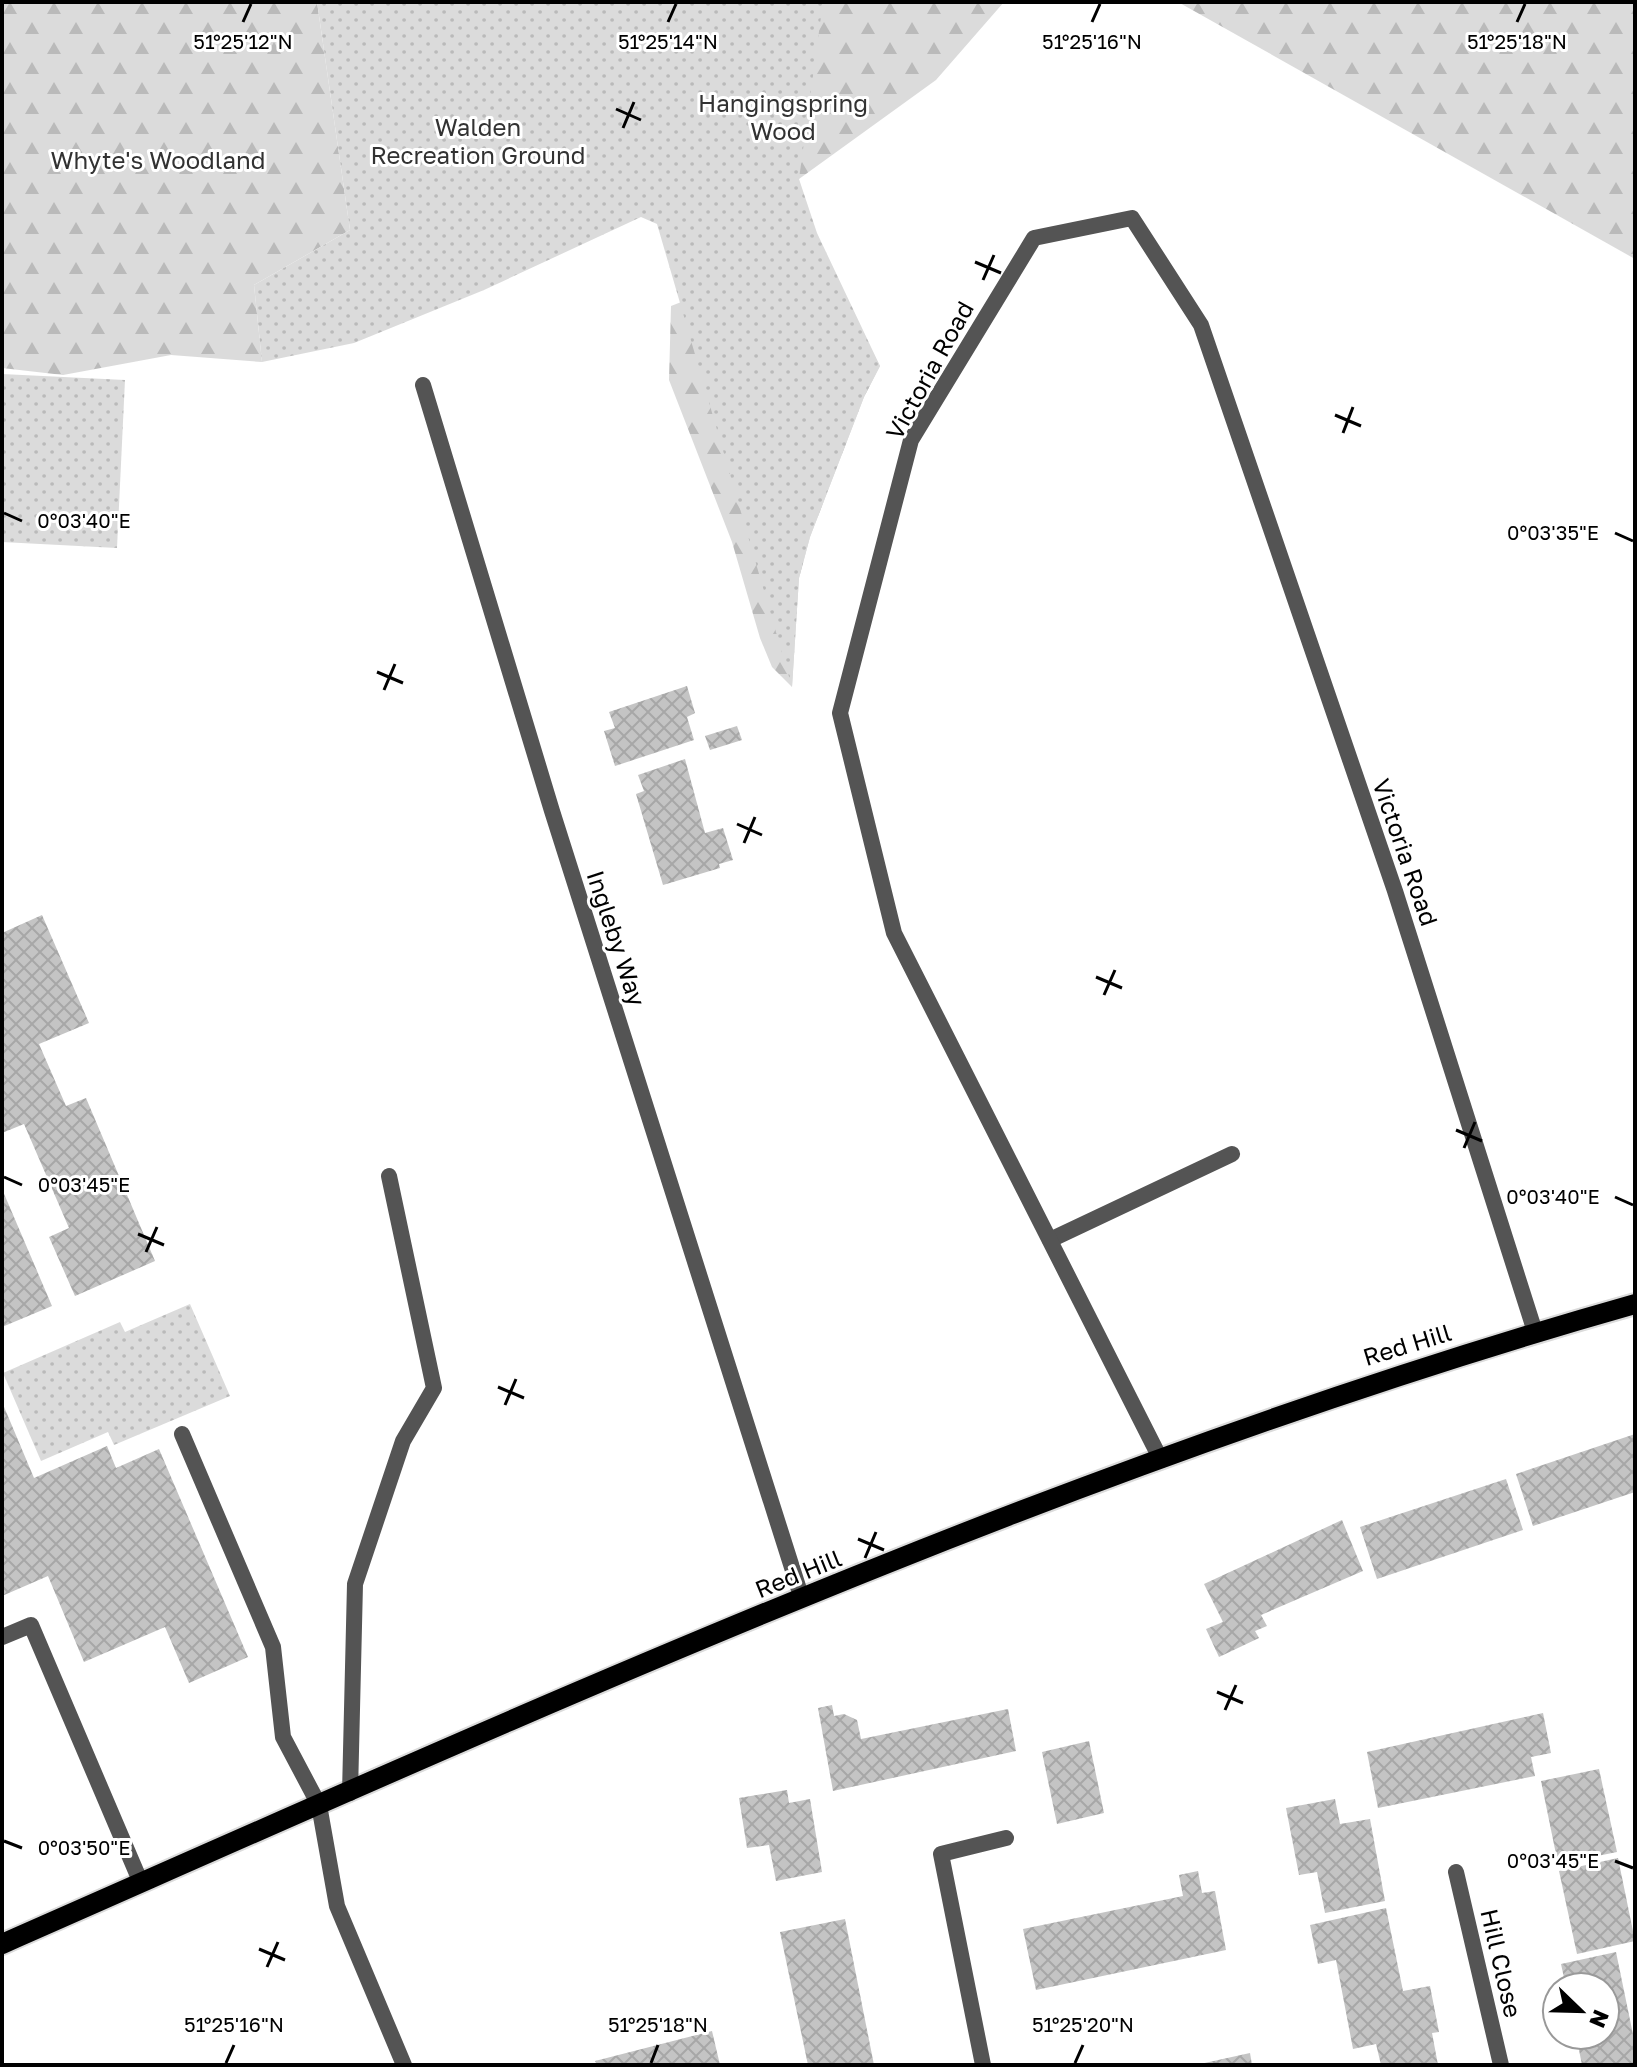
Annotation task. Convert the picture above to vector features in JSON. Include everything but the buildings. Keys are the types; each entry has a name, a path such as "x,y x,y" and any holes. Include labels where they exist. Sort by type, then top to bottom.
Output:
{"main road":[{"name":"Red Hill","path":"2,1944 802,1599 1351,1389 1635,1304"}],"street":[{"name":"Victoria Road","path":"1161,1460 894,933 840,713 911,440 1034,238 1132,218 1201,325 1395,891 1535,1332"},
{"name":"Ingleby Way","path":"423,385 548,800 802,1599"},
{"path":"1050,1240 1232,1154"},
{"path":"350,1793 355,1584 403,1441 434,1388 389,1176"},
{"path":"182,1434 273,1647 283,1737 319,1805 337,1906 404,2065"},
{"path":"2,1637 31,1625 141,1883"},
{"path":"983,2065 941,1854 1006,1838"},
{"name":"Hill Close","path":"1456,1872 1501,2065"}],"green space":[{"name":"Whyte's Woodland","path":"2,2 317,2 350,230 254,285 262,362 171,355 63,375 2,368"},
{"name":"Walden Recreation Ground","path":"317,2 823,2 799,179 817,233 880,366 864,397 810,537 799,578 792,687 657,224 641,217 484,290 354,343 262,362 254,285 350,230"},
{"name":"Hangingspring Wood","path":"821,2 1004,2 936,80 799,179 737,74 818,26"},
{"path":"1178,2 1635,2 1635,259"},
{"path":"689,299 862,333 880,366 864,397 810,537 799,578 792,687 772,667 760,638 732,542 669,380 671,306"},
{"path":"2,374 125,380 117,548 2,542"},
{"path":"190,1304 230,1396 114,1445 108,1432 41,1461 3,1373 120,1322 125,1332"}]}
